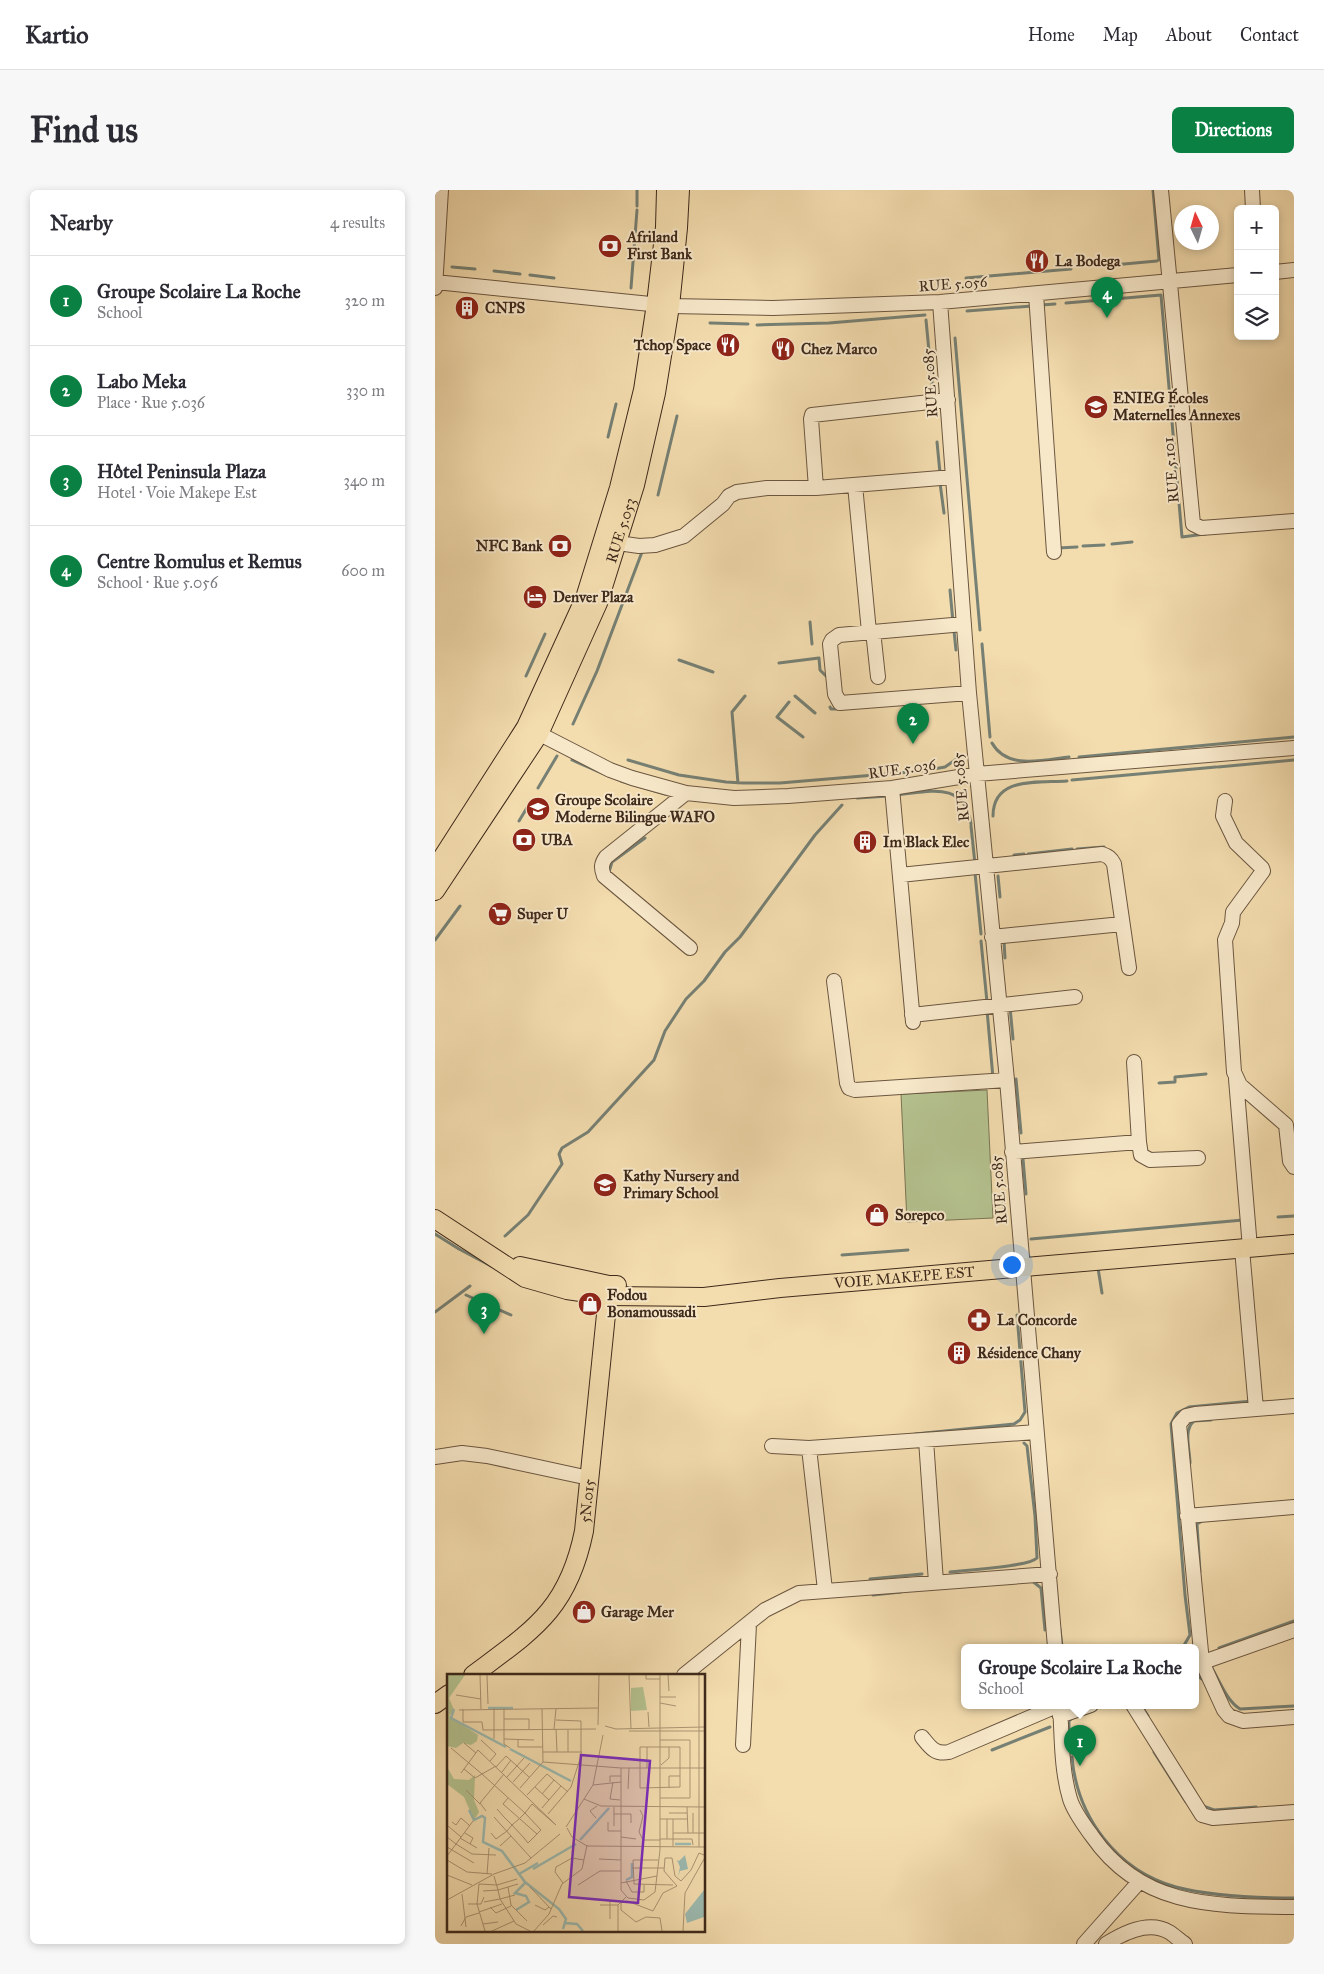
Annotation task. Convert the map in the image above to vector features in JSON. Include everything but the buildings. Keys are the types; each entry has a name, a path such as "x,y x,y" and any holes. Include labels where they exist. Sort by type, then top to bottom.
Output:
{"main road":[{"name":"RUE 5.053","path":"435,892 533,730 598,603 618,543 635,485 650,421 663,305 666,190"},
{"name":"RUE 5.053","path":"435,869 533,730 585,598 631,445 663,305 678,228 680,190"},
{"name":"VOIE MAKEPE EST","path":"435,1219 507,1265 528,1267 608,1290 691,1285 724,1294 1294,1244"},
{"name":"5N.015","path":"474,1674 536,1627 555,1604 575,1567 584,1531 608,1290"},
{"path":"435,1704 447,1695"}],"street":[{"path":"435,284 441,190"},
{"name":"RUE 5.101","path":"1161,190 1193,524 1201,528 1294,520"},
{"path":"1252,190 1253,205"},
{"path":"1279,272 1294,270"},
{"name":"RUE 5.056","path":"435,284 663,305 773,308 940,302 1234,275"},
{"path":"1036,294 1054,552"},
{"name":"RUE 5.085","path":"940,302 969,693 1007,1080 1055,1644"},
{"path":"816,488 812,415 947,400"},
{"path":"618,543 639,546 655,545 684,536 723,504 729,496 737,492 767,488 816,488 953,477"},
{"path":"855,485 871,632 878,677"},
{"path":"964,624 839,635 830,644 835,694 840,703 969,693"},
{"name":"RUE 5.036","path":"533,730 610,770 654,785 686,793 735,798 892,788 977,774 1294,748"},
{"path":"892,788 912,1018 999,1005 1075,997"},
{"path":"686,793 606,857 602,862 601,869 603,876 690,948"},
{"path":"1225,801 1223,816 1236,843 1263,871 1233,912 1232,923 1225,940 1236,1079 1256,1409"},
{"path":"900,875 985,868 1102,854 1107,856 1114,864 1129,968"},
{"path":"992,936 1122,924"},
{"path":"834,981 849,1088 855,1090 1007,1080"},
{"path":"1134,1062 1141,1155 1150,1160 1198,1158"},
{"path":"1236,1079 1240,1085 1286,1125 1290,1161 1294,1167"},
{"path":"1012,1152 1139,1142"},
{"path":"1197,1644 1179,1424 1186,1416 1195,1414 1294,1406"},
{"path":"772,1446 809,1448 1036,1432"},
{"path":"926,1440 937,1582"},
{"path":"809,1448 825,1590"},
{"path":"435,1457 462,1453 487,1456 589,1478"},
{"path":"1187,1516 1294,1507"},
{"path":"685,1674 765,1610 789,1596 825,1590 1050,1574"},
{"path":"743,1745 749,1624"},
{"path":"1199,1663 1294,1630"},
{"path":"1199,1665 1229,1716 1243,1721 1294,1717"},
{"path":"922,1737 934,1752 941,1754 1059,1709 1064,1769 1071,1801 1081,1821 1103,1851 1139,1882 1161,1892 1215,1904 1294,1907"},
{"path":"1136,1709 1202,1815 1213,1818 1294,1812"},
{"path":"1084,1944 1139,1882"},
{"path":"1106,1944 1121,1934 1141,1928 1155,1927 1168,1931 1185,1944"}],"green space":[{"path":"987,1090 993,1218 907,1222 901,1094"}],"waterway":[{"path":"637,190 637,206"},
{"path":"1153,190 1159,260"},
{"path":"631,288 637,210"},
{"path":"1102,266 1157,261"},
{"path":"452,267 475,269"},
{"path":"966,278 1071,269"},
{"path":"494,271 520,274"},
{"path":"530,275 554,278"},
{"path":"1066,303 1161,295 1182,537 1205,534"},
{"path":"1041,305 1055,304"},
{"path":"967,311 1032,306"},
{"path":"757,325 829,323 925,315"},
{"path":"926,320 933,393"},
{"path":"710,323 748,324"},
{"path":"955,338 980,630"},
{"path":"608,437 616,404"},
{"path":"658,495 677,416"},
{"path":"937,442 940,473"},
{"path":"940,483 944,513"},
{"path":"1112,544 1132,542"},
{"path":"1083,546 1104,545"},
{"path":"1058,548 1077,547"},
{"path":"573,724 597,671 642,552"},
{"path":"950,590 953,622"},
{"path":"810,622 812,644"},
{"path":"954,631 956,650"},
{"path":"526,676 545,634"},
{"path":"982,644 990,737"},
{"path":"779,663 819,658 820,670 827,677"},
{"path":"679,660 713,672"},
{"path":"738,783 732,712 745,696"},
{"path":"795,696 815,713"},
{"path":"789,702 777,717 803,737"},
{"path":"830,707 831,709 840,709"},
{"path":"1079,757 1294,737"},
{"path":"992,743 1007,757 1016,760 1037,761 1069,757"},
{"path":"538,788 557,756"},
{"path":"628,760 679,775 726,782 780,783 922,771 945,767 958,758"},
{"path":"572,760 606,775"},
{"path":"1218,767 1294,760"},
{"path":"1072,780 1216,767"},
{"path":"621,781 665,794"},
{"path":"993,816 995,803 1000,794 1009,788 1031,782 1067,781"},
{"path":"896,795 932,791 953,795 961,800 967,810 971,824"},
{"path":"857,798 889,796"},
{"path":"519,821 531,801"},
{"path":"505,1236 528,1215 562,1164 559,1154 562,1148 588,1132 654,1060 665,1031 686,999 704,981 725,952 740,937 815,835 842,805"},
{"path":"971,826 975,864"},
{"path":"609,872 612,862 645,838"},
{"path":"1077,849 1104,847"},
{"path":"1028,854 1072,849"},
{"path":"1014,855 1024,854"},
{"path":"975,873 981,934"},
{"path":"998,876 1000,897"},
{"path":"435,940 460,906"},
{"path":"981,941 987,1002"},
{"path":"1004,941 1005,958"},
{"path":"1010,1007 1013,1039"},
{"path":"987,1010 993,1078"},
{"path":"1159,1083 1175,1082 1175,1077 1206,1074"},
{"path":"1016,1079 1021,1133"},
{"path":"1023,1159 1026,1194"},
{"path":"1003,1196 1005,1217"},
{"path":"1278,1217 1294,1216"},
{"path":"1031,1239 1243,1220"},
{"path":"435,1234 493,1267"},
{"path":"842,1255 908,1250"},
{"path":"1098,1268 1102,1293"},
{"path":"435,1312 470,1286"},
{"path":"466,1295 511,1315"},
{"path":"915,1434 1014,1424 1020,1420 1025,1412 1017,1315"},
{"path":"1185,1644 1190,1635 1171,1424 1177,1413 1189,1407 1252,1401"},
{"path":"1190,1463 1188,1435 1191,1425 1194,1421 1211,1420"},
{"path":"950,1572 1010,1566 1037,1558 1035,1516 1027,1446 1024,1443"},
{"path":"1200,1572 1197,1524 1204,1520"},
{"path":"870,1579 922,1574"},
{"path":"1031,1580 1041,1588 1045,1630"},
{"path":"873,1595 901,1592"},
{"path":"1219,1648 1294,1621"},
{"path":"1060,1629 1062,1644"},
{"path":"1212,1668 1228,1696 1235,1706 1240,1709 1294,1706"},
{"path":"1144,1709 1148,1716"},
{"path":"1069,1728 1069,1721 1072,1718"},
{"path":"992,1750 1050,1727"},
{"path":"1154,1752 1186,1802"},
{"path":"1072,1757 1075,1779 1082,1800 1092,1820 1118,1855 1136,1868 1155,1879 1176,1887 1204,1893 1265,1898 1294,1898"},
{"path":"1203,1806 1214,1810 1256,1807"}],"place":[{"name":"Afriland First Bank","path":"610,246"},
{"name":"La Bodega","path":"1037,261"},
{"name":"CNPS","path":"467,308"},
{"name":"Centre Romulus et Remus","path":"1107,318"},
{"name":"Tchop Space","path":"728,345"},
{"name":"Chez Marco","path":"783,349"},
{"name":"ENIEG Écoles Maternelles Annexes","path":"1096,407"},
{"name":"NFC Bank","path":"560,546"},
{"name":"Denver Plaza","path":"535,597"},
{"name":"Labo Meka","path":"913,744"},
{"name":"Groupe Scolaire Moderne Bilingue WAFO","path":"538,809"},
{"name":"UBA","path":"524,840"},
{"name":"Im Black Elec","path":"865,842"},
{"name":"Super U","path":"500,914"},
{"name":"Kathy Nursery and Primary School","path":"605,1185"},
{"name":"Sorepco","path":"877,1215"},
{"name":"Fodou Bonamoussadi","path":"590,1304"},
{"name":"La Concorde","path":"979,1320"},
{"name":"Hôtel Peninsula Plaza","path":"484,1334"},
{"name":"Résidence Chany","path":"959,1353"},
{"name":"Garage Mer","path":"584,1612"},
{"name":"Groupe Scolaire La Roche","path":"1080,1766"}]}
